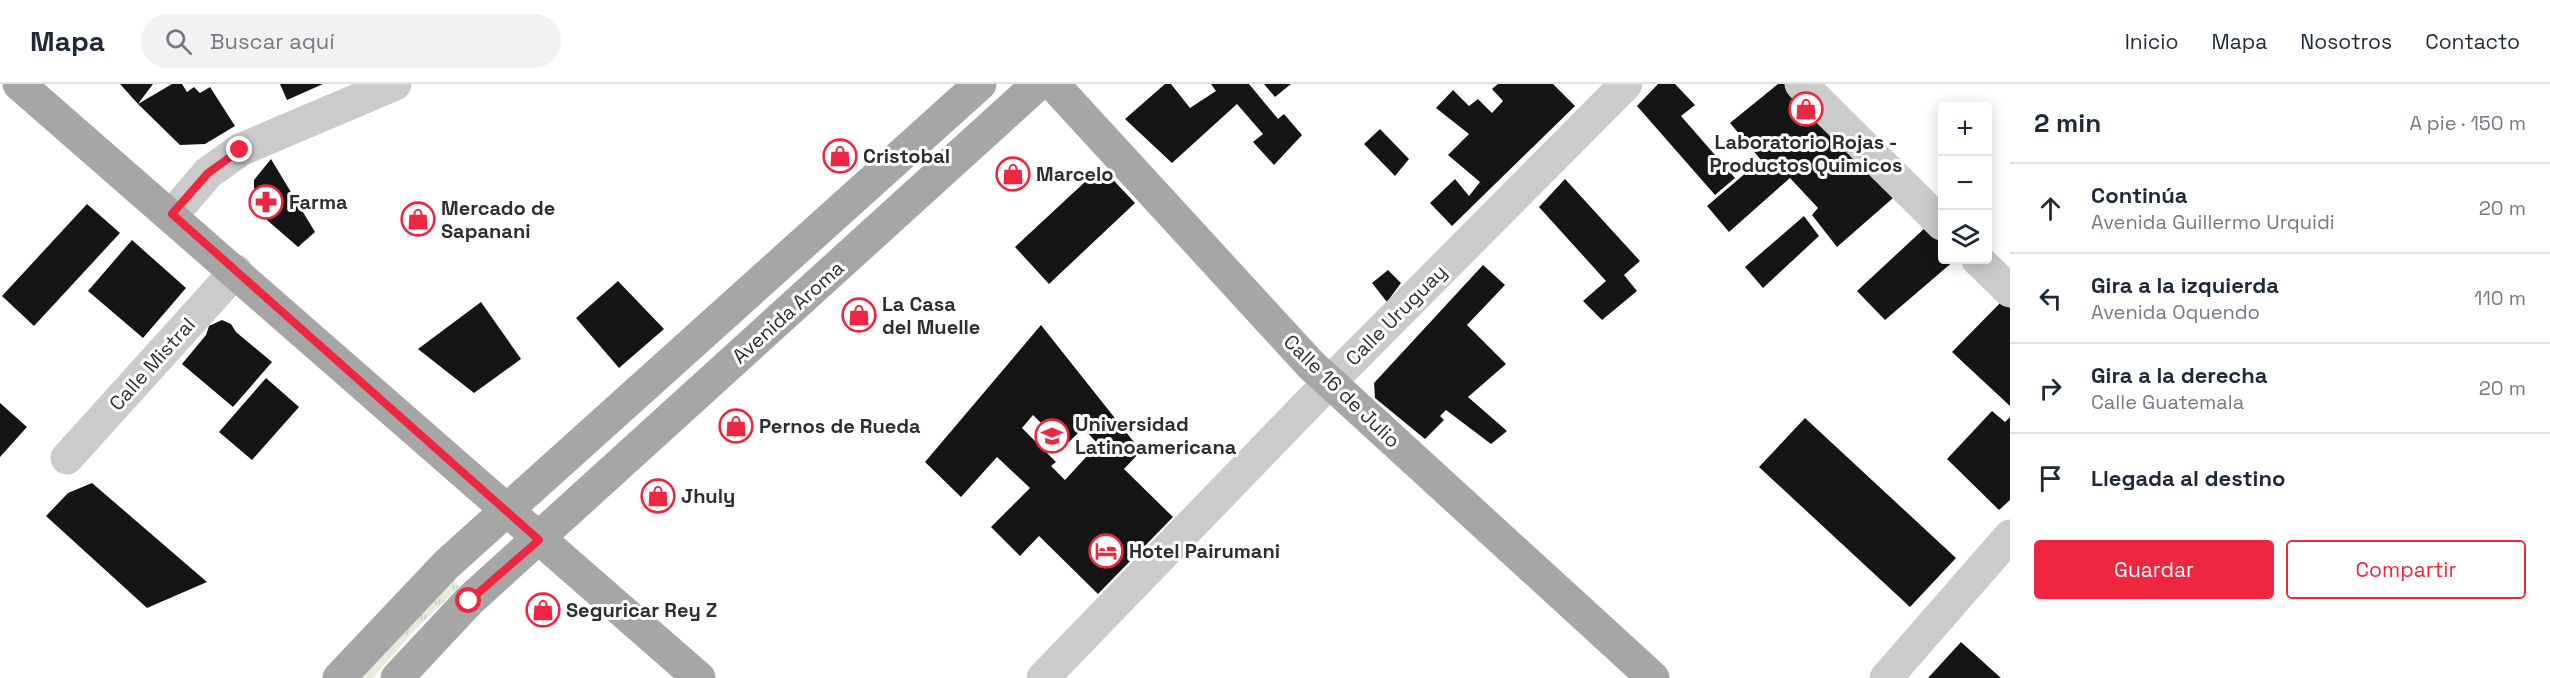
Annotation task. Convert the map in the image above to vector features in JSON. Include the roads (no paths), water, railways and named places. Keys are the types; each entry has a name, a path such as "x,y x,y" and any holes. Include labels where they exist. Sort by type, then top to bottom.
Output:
{"main road":[{"path":"19,84 172,214 506,511 699,678"},
{"name":"Avenida Aroma","path":"339,678 447,564 980,84"},
{"name":"Avenida Aroma","path":"397,678 469,601 539,540 1038,84"},
{"name":"Calle 16 de Julio","path":"1053,84 1329,383 1653,678"}],"street":[{"path":"172,214 208,173 240,150 396,84"},
{"name":"Calle Uruguay","path":"1043,678 1329,383 1626,84"},
{"path":"1801,84 1938,220"},
{"path":"1982,264 2010,291"},
{"name":"Calle Mistral","path":"67,458 236,271"},
{"path":"1886,678 2010,536"}],"place":[{"name":"Laboratorio Rojas - Productos Quimicos","path":"1806,109"},
{"name":"Cristobal","path":"840,156"},
{"name":"Marcelo","path":"1013,174"},
{"name":"Farma","path":"266,202"},
{"name":"Mercado de Sapanani","path":"418,219"},
{"name":"La Casa del Muelle","path":"859,315"},
{"name":"Pernos de Rueda","path":"736,426"},
{"name":"Universidad Latinoamericana","path":"1052,436"},
{"name":"Jhuly","path":"658,496"},
{"name":"Hotel Pairumani","path":"1106,551"},
{"name":"Seguricar Rey Z","path":"543,610"}]}
